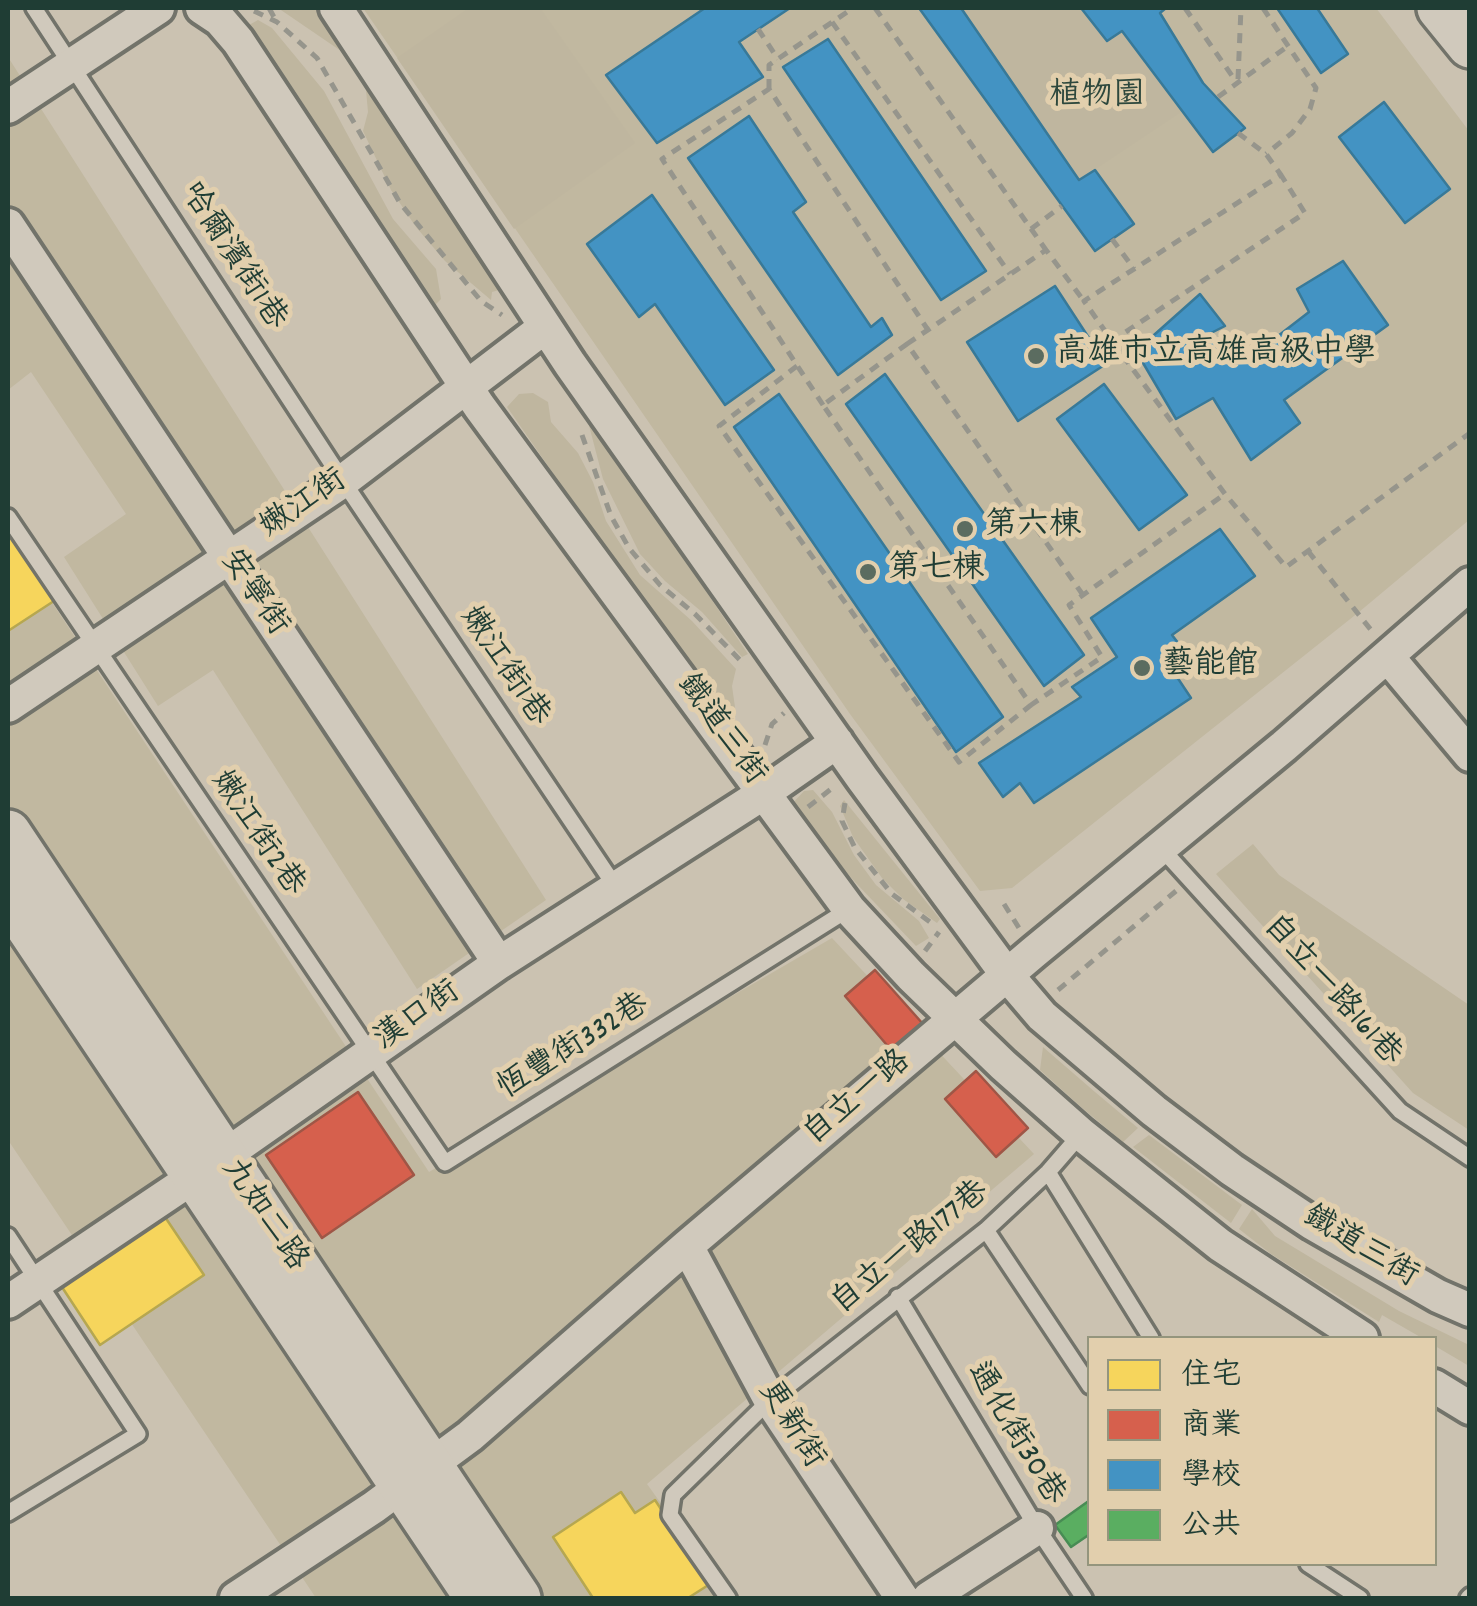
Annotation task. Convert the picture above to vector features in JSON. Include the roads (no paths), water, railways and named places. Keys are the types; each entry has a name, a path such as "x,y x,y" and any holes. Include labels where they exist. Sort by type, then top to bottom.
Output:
{"street":[{"path":"8,106 158,8"},
{"name":"鐵道三街","path":"202,8 238,41 464,386 849,909 956,1018 1081,1134 1220,1244 1359,1336"},
{"name":"鐵道三街","path":"336,8 545,328 1007,975 1050,1024 1232,1170 1313,1224 1438,1296 1470,1310"},
{"path":"1440,8 1470,45"},
{"name":"安寧街","path":"8,224 498,962"},
{"name":"嫩江街","path":"8,706 343,481 545,328"},
{"name":"自立一路","path":"236,1598 416,1476 546,1372 687,1246 1162,848 1380,643 1470,584"},
{"path":"1380,643 1470,755"},
{"name":"漢口街","path":"8,1302 208,1167 498,962 764,793 837,742"},
{"name":"九如二路","path":"8,833 208,1167"},
{"name":"九如二路","path":"8,896 208,1167 416,1476 518,1598"},
{"name":"更新街","path":"687,1246 770,1400 902,1598"},
{"path":"1437,1388 1470,1408"},
{"name":"九如二路","path":"416,1476 478,1598"},
{"path":"928,1598 1037,1528"}],"lane":[{"name":"哈爾濱街1巷","path":"34,8 343,481"},
{"name":"嫩江街1巷","path":"343,481 615,886"},
{"name":"嫩江街2巷","path":"8,517 369,1053"},
{"name":"自立一路161巷","path":"1162,848 1400,1111 1470,1158"},
{"name":"恆豐街332巷","path":"369,1053 445,1163 849,909"},
{"name":"自立一路177巷","path":"728,1598 670,1515 673,1495 770,1400 986,1230 1048,1172 1081,1134"},
{"path":"1048,1172 1150,1336"},
{"path":"986,1230 1087,1382"},
{"path":"8,1236 138,1434 8,1513"},
{"name":"通化街30巷","path":"898,1298 1037,1528 1084,1598"},
{"path":"1311,1566 1360,1598"}],"place":[{"name":"高雄市立高雄高級中學","path":"1036,356"},
{"name":"第六棟","path":"965,529"},
{"name":"第七棟","path":"868,572"},
{"name":"藝能館","path":"1142,668"}],"park label":[{"name":"植物園","path":"1097,99"}]}
